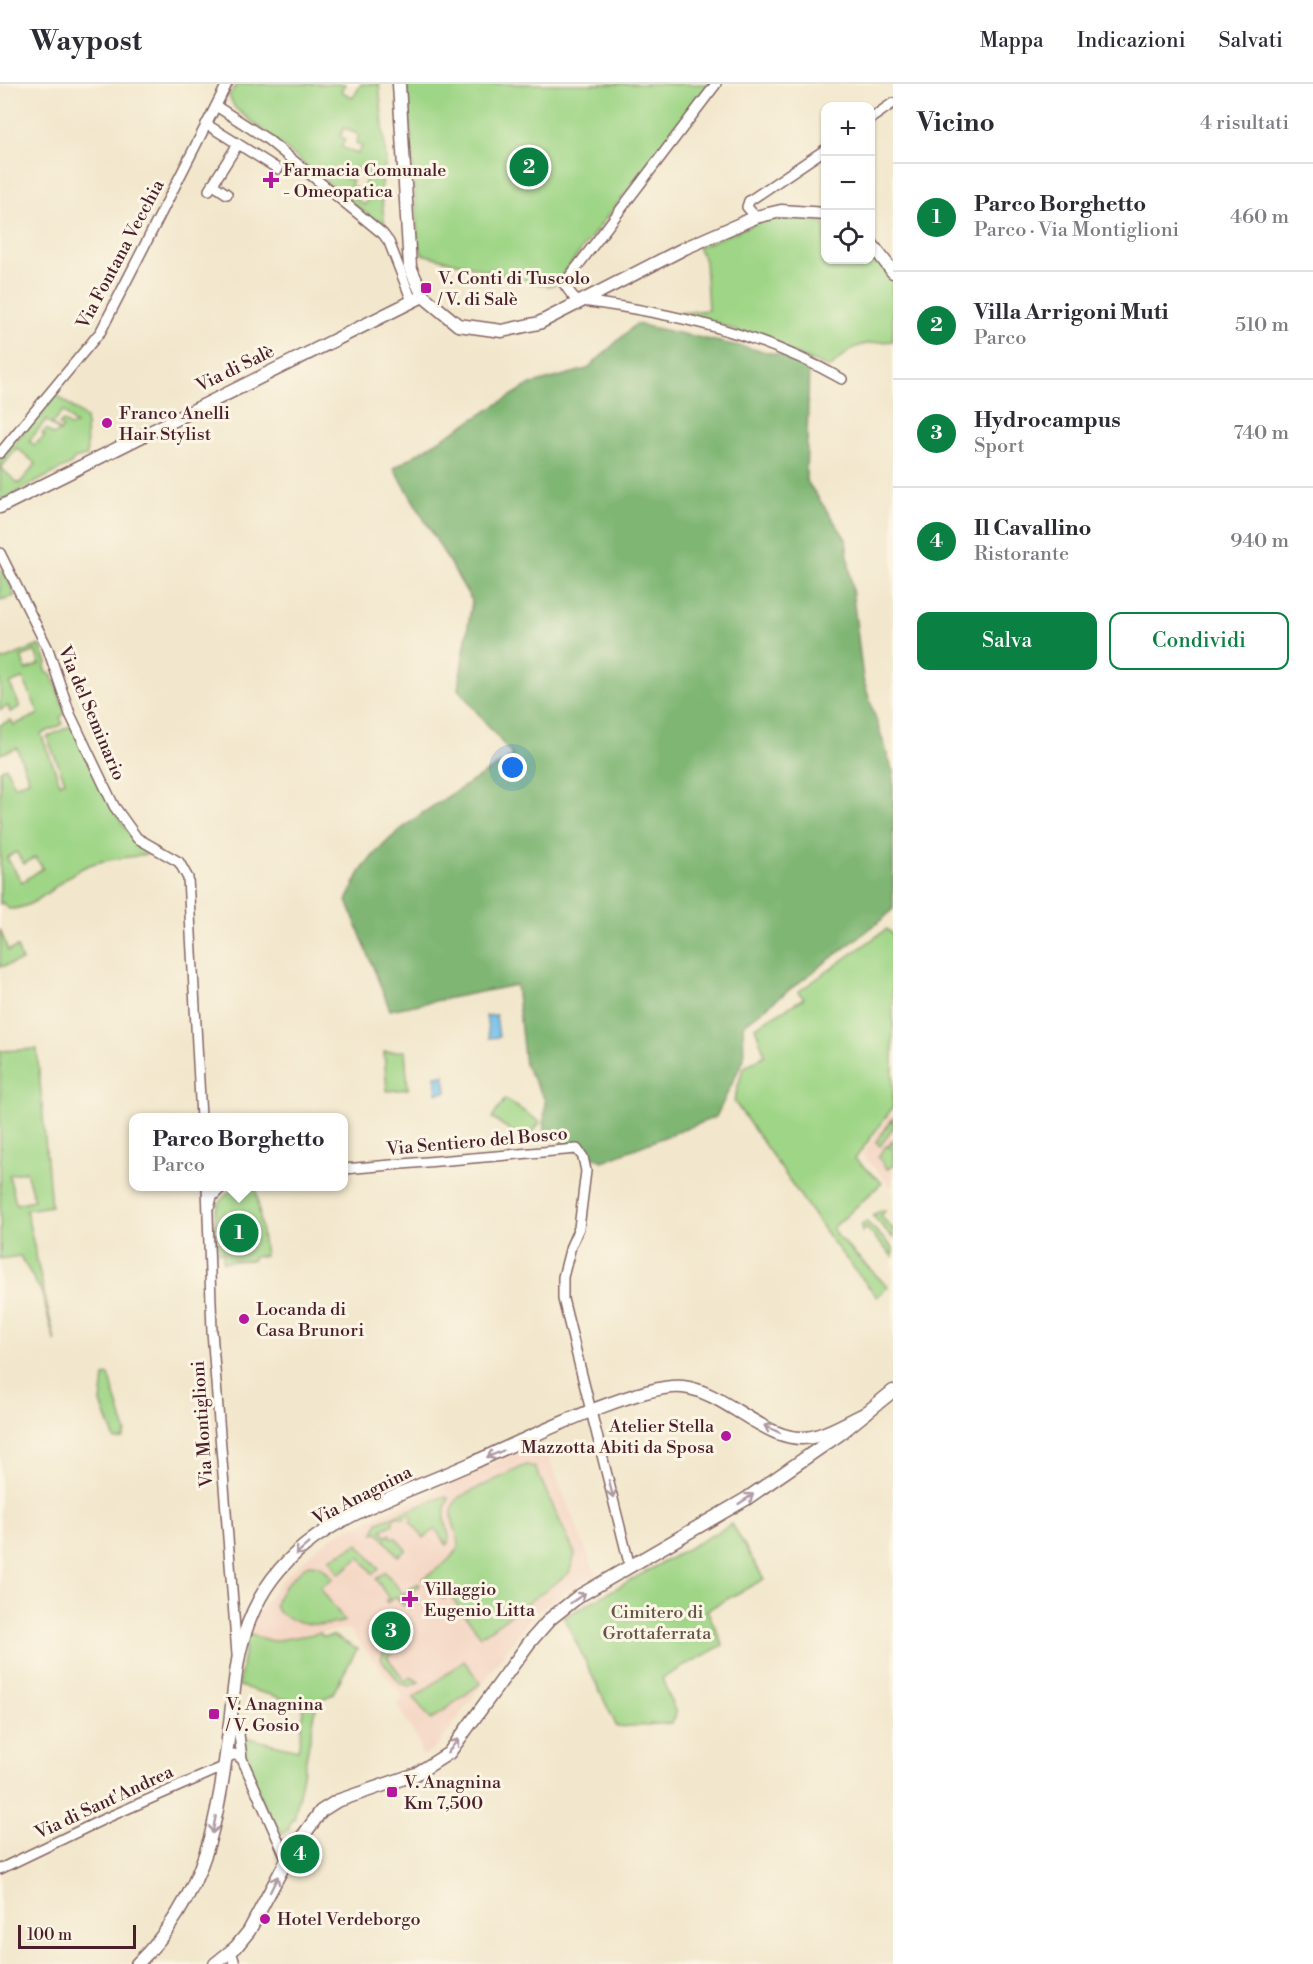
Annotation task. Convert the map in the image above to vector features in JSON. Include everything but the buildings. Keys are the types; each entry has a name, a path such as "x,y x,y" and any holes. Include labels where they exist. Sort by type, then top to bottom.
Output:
{"main road":[{"path":"399,84 412,280 418,298 438,320 460,333 476,337 504,337 524,332 578,301 756,217 781,211 821,214"},
{"path":"875,249 893,272"},
{"name":"Via di Salè","path":"0,507 418,298"},
{"name":"Via Anagnina","path":"136,1964 170,1925 197,1880 211,1837 230,1729 237,1659 251,1614 264,1590 285,1564 329,1529 379,1504 591,1412 654,1390 682,1387 721,1401 769,1429 786,1436 811,1437 866,1413"},
{"name":"Via Anagnina","path":"215,1964 231,1951 252,1925 287,1860 321,1811 337,1801 416,1774 448,1753 529,1643 550,1619 579,1596 729,1510 805,1459 893,1391"},
{"path":"805,1459 813,1446 811,1437"}],"street":[{"name":"Via Fontana Vecchia","path":"0,453 101,331 227,84"},
{"path":"716,84 564,284 578,301 650,310 704,322 774,346 842,379"},
{"path":"875,116 893,103"},
{"path":"216,106 267,139 383,234 418,298"},
{"path":"206,124 278,169"},
{"path":"256,155 267,139"},
{"path":"227,194 211,187 238,144"},
{"path":"756,217 747,207 749,201 821,152"},
{"name":"Via del Seminario","path":"0,554 48,649 70,714 114,806 137,838 179,862 188,878 201,1113"},
{"name":"Via Sentiero del Bosco","path":"348,1169 577,1149 584,1157 586,1171 579,1228 565,1267 563,1299 630,1567"},
{"name":"Via Montiglioni","path":"207,1191 212,1331 237,1659"},
{"path":"208,1210 212,1197 218,1191"},
{"path":"232,1612 239,1620 251,1614"},
{"path":"230,1729 239,1734 242,1759 287,1860"},
{"name":"Via di Sant'Andrea","path":"0,1869 104,1819 223,1767 228,1758 234,1754 242,1759"},
{"path":"231,1951 235,1964"}],"shaded area":[{"path":"893,1111 893,1188 862,1155"},
{"name":"Villaggio Eugenio Litta","path":"541,1439 596,1574 534,1612 437,1747 422,1757 418,1741 397,1705 403,1697 350,1630 341,1629 272,1641 247,1634 257,1614 282,1580 319,1546 343,1531 459,1480"}],"green space":[{"path":"237,84 345,84 341,91 353,98 361,84 379,84 386,160 381,190 385,229 235,108 229,96","holes":["344,128 359,135 356,143 362,146 358,154 341,147 345,139 340,136","346,169 367,173 364,188 372,194 365,205 351,195 356,188 351,186 352,180 344,178"]},
{"path":"407,84 710,84 555,284 548,286 422,254 418,242"},
{"path":"793,216 821,222 821,264 875,264 875,258 892,277 893,341 858,346 830,368 706,319 678,313 708,310 705,261 698,247 762,221"},
{"path":"636,324 809,361 806,480 846,539 863,679 893,772 893,909 743,1025 744,1058 716,1117 603,1161 544,1135 545,1100 525,1065 516,985 390,1010 347,901 361,871 392,837 431,807 513,756 458,689 472,601 394,468 529,385 587,369"},
{"path":"57,395 86,418 87,456 74,459 71,464 0,501 0,459 37,417 42,416 42,411","holes":["63,411 76,425 70,426 63,421 59,425 63,428 60,431 52,424","46,420 60,432 53,435 46,429 42,434 45,436 34,445 29,441","17,448 36,464 19,484 1,468"]},
{"path":"3,569 15,596 0,600 0,570"},
{"path":"40,645 47,663 45,667 47,673 51,674 66,713 60,717 63,724 41,734 60,783 65,781 47,737 70,726 115,812 125,827 152,853 102,861 87,866 30,904 9,909 3,903 0,904 0,770 6,767 14,786 29,780 17,748 0,754 0,725 11,720 14,725 39,714 23,678 10,684 20,707 10,712 8,706 0,710 0,661","holes":["35,651 40,664 26,670 21,657","16,852 24,864 35,857 43,868 22,882 7,858"]},
{"path":"0,929 8,951 17,947 22,961 0,967"},
{"path":"887,929 893,935 893,1107 855,1159 882,1183 833,1228 837,1236 888,1287 877,1297 831,1240 734,1101 743,1068 765,1055 755,1027 804,998 798,992"},
{"path":"37,1049 51,1206 26,1210 55,1342 41,1291 20,1256 0,1259 0,1051","holes":["26,1171 34,1200 16,1204 9,1175"]},
{"path":"405,1051 408,1089 387,1091 384,1052"},
{"path":"505,1099 540,1122 527,1141 492,1118"},
{"path":"893,1118 893,1128 880,1146 876,1142"},
{"path":"893,1140 893,1166 887,1169 878,1157 886,1146 890,1148 888,1146"},
{"path":"230,1191 257,1191 265,1256 253,1257 253,1260 223,1262 223,1252 217,1252 215,1216"},
{"path":"881,1210 885,1211 881,1216 893,1229 893,1238 873,1216"},
{"path":"866,1221 893,1248 893,1257 866,1228 862,1232 861,1226"},
{"path":"109,1375 126,1432 123,1439 115,1440 101,1403 104,1376"},
{"path":"526,1465 535,1467 575,1554 569,1573 481,1636 449,1595 443,1599 430,1582 427,1584 423,1579 446,1563 456,1551 458,1539 452,1513 459,1497"},
{"path":"445,1496 449,1499 445,1512 449,1535 447,1545 435,1529 424,1538 410,1521 413,1518 410,1514 404,1518 397,1516 393,1519 393,1524 382,1530 387,1537 390,1534 393,1538 395,1537 406,1550 398,1556 378,1532 374,1533 378,1522"},
{"name":"Cimitero di Grottaferrata","path":"732,1524 764,1579 707,1610 723,1645 662,1678 676,1714 672,1723 617,1727 564,1617"},
{"path":"358,1544 379,1569 373,1574 360,1557 339,1574 330,1559"},
{"path":"309,1564 320,1565 333,1578 320,1588 345,1621 310,1624 293,1620 278,1612 275,1605 280,1593 293,1577"},
{"path":"385,1572 403,1594 418,1583 420,1585 405,1597 409,1602 403,1606 396,1596 387,1603 385,1601 389,1599 376,1579"},
{"path":"320,1633 323,1637 334,1636 357,1649 332,1695 321,1699 316,1708 294,1820 291,1820 289,1829 283,1833 262,1801 248,1761 244,1737 298,1750 303,1717 302,1704 239,1686 247,1634 272,1641"},
{"path":"402,1636 406,1642 387,1657 405,1681 411,1677 419,1682 410,1686 401,1684 381,1659 384,1651"},
{"path":"464,1661 481,1683 431,1720 414,1698"}],"water":[{"path":"496,1015 499,1037 489,1038 486,1016"},
{"path":"444,1075 446,1092 437,1093 435,1076"}],"place":[{"name":"Villa Arrigoni Muti","path":"529,167"},
{"name":"Farmacia Comunale - Omeopatica","path":"271,180"},
{"name":"V. Conti di Tuscolo / V. di Salè","path":"426,288"},
{"name":"Franco Anelli Hair Stylist","path":"107,423"},
{"name":"Parco Borghetto","path":"239,1233"},
{"name":"Locanda di Casa Brunori","path":"244,1319"},
{"name":"Atelier Stella Mazzotta Abiti da Sposa","path":"726,1436"},
{"name":"Villaggio Eugenio Litta","path":"410,1599"},
{"name":"Hydrocampus","path":"391,1631"},
{"name":"V. Anagnina / V. Gosio","path":"214,1714"},
{"name":"V. Anagnina Km 7,500","path":"392,1792"},
{"name":"Il Cavallino","path":"300,1854"},
{"name":"Hotel Verdeborgo","path":"265,1919"}]}
